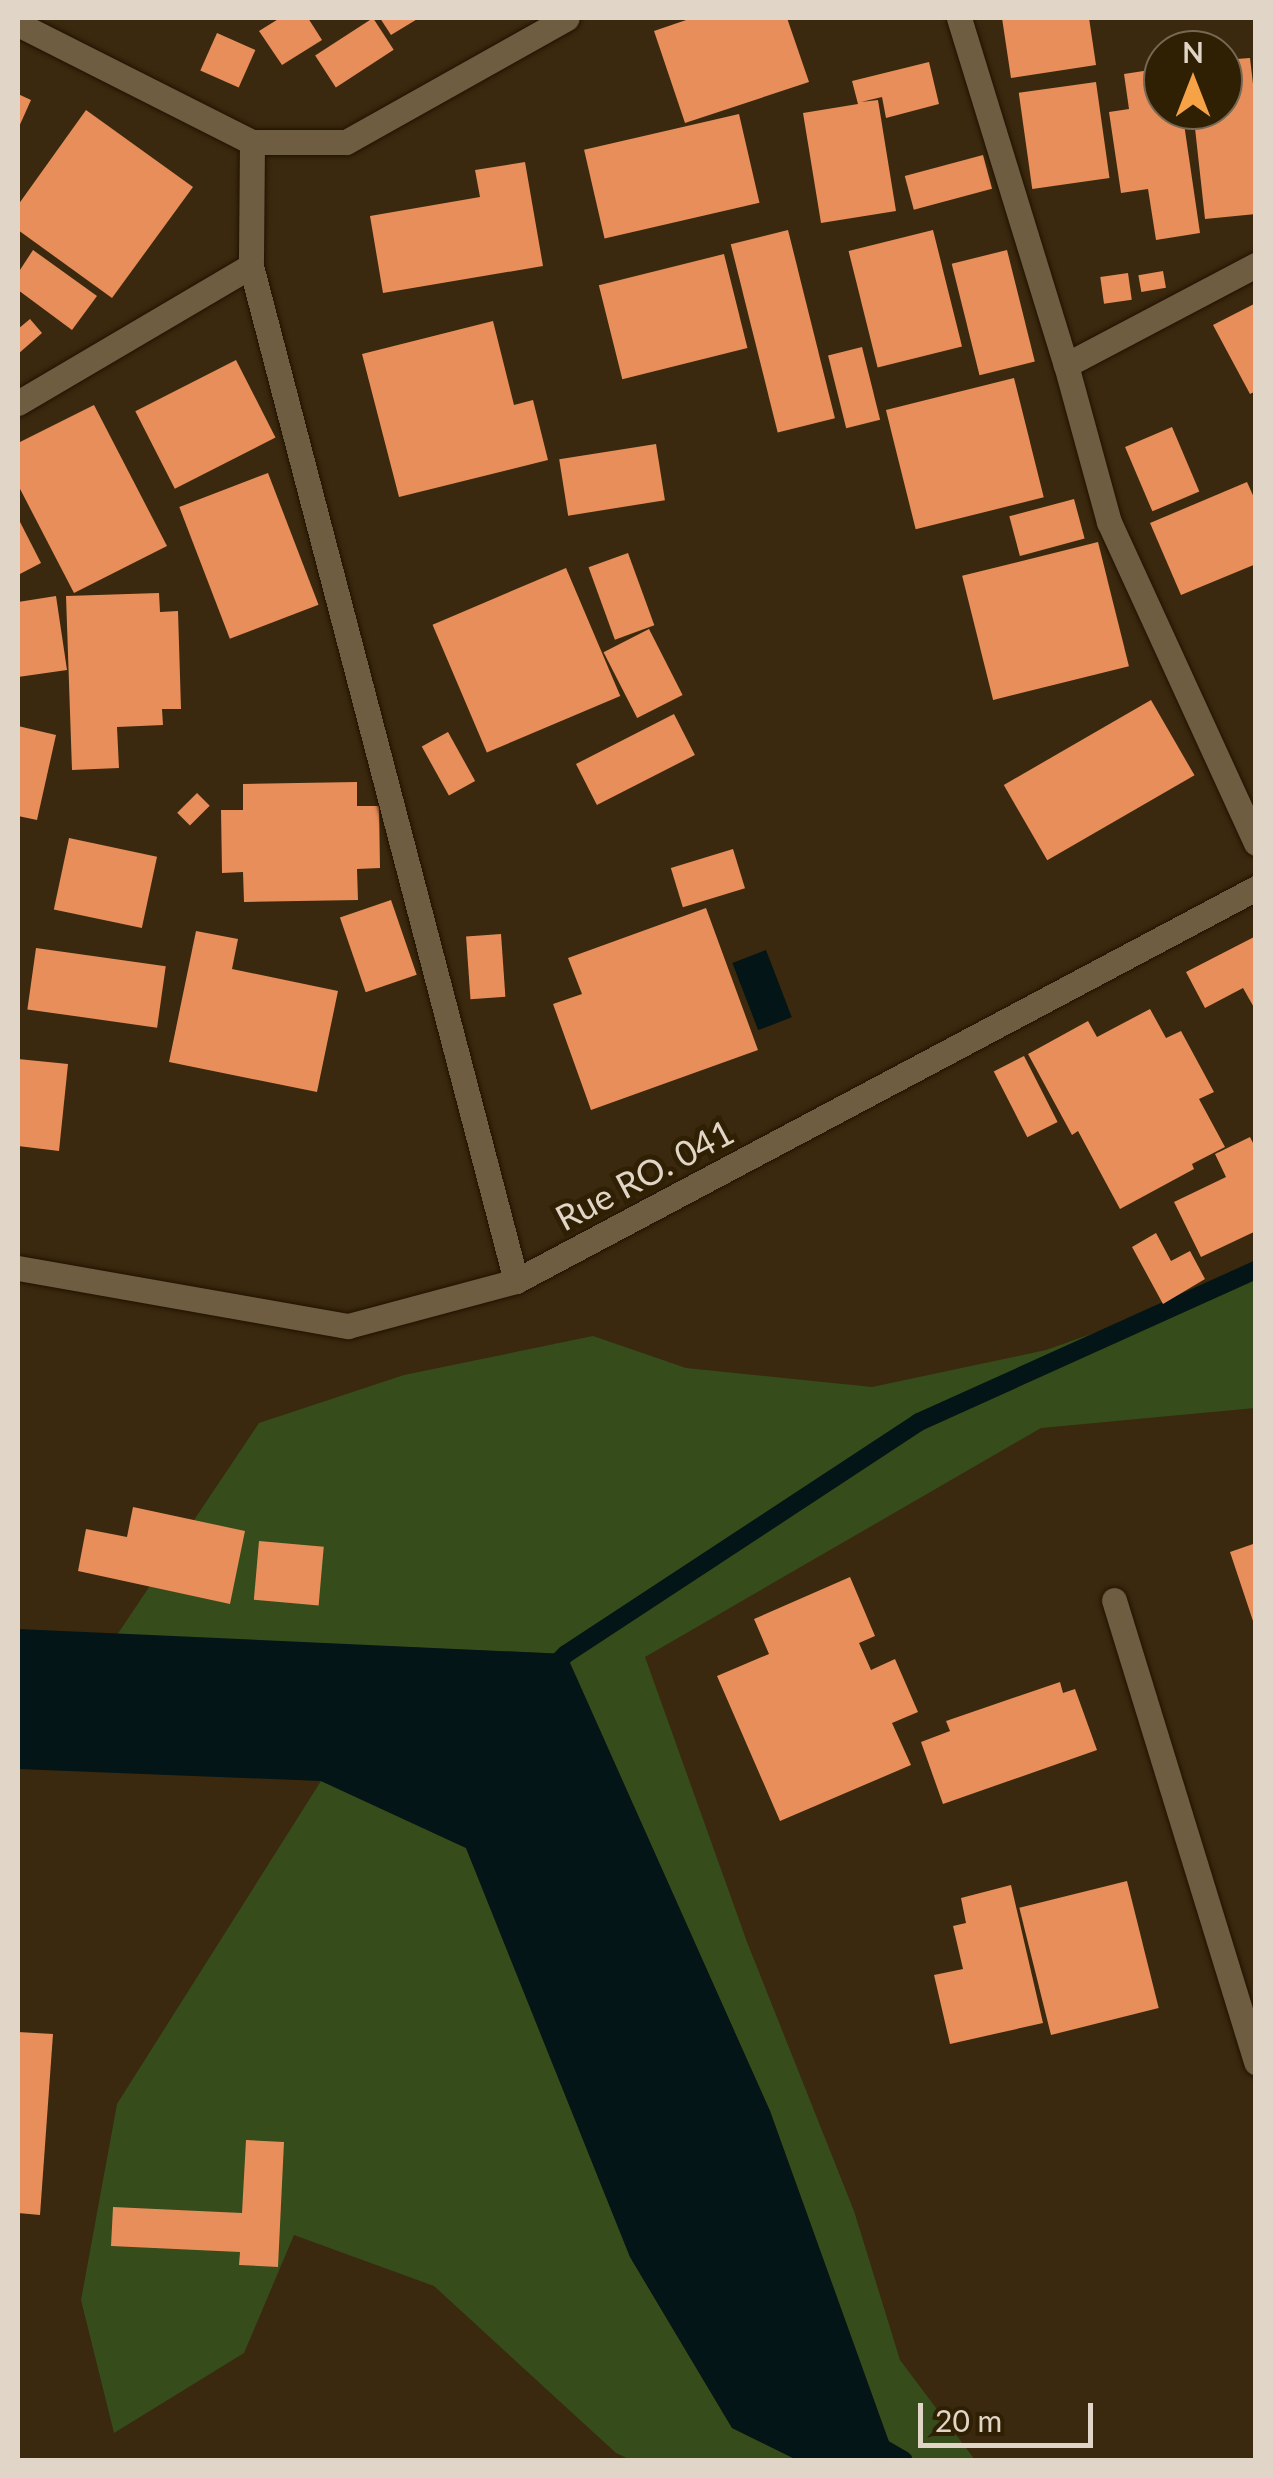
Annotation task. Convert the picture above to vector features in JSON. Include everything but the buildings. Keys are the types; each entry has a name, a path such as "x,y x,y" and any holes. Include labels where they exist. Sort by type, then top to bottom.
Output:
{"street":[{"path":"18,24 252,142 346,142 567,18"},
{"path":"959,18 1066,365 1109,522 1256,843"},
{"path":"252,142 251,266 516,1282"},
{"path":"1066,365 1256,265"},
{"path":"18,404 251,266"},
{"name":"Rue RO. 041","path":"18,1268 348,1326 516,1282 1256,888"},
{"path":"1114,1600 1256,2062"}],"green space":[{"path":"1255,1261 1255,1408 1041,1428 645,1657 747,1942 854,2211 900,2360 975,2460 885,2460 893,2453 770,2111 566,1654 117,1635 259,1423 404,1375 593,1336 686,1368 872,1387 1046,1350 1162,1309"},
{"path":"321,1781 466,1848 630,2257 732,2428 797,2460 631,2460 616,2453 434,2286 294,2235 244,2353 114,2433 81,2300 117,2104"}],"shaded area":[{"path":"766,950 792,1017 758,1030 732,963"},
{"path":"18,1629 566,1654 770,2111 893,2453 885,2460 797,2460 732,2428 630,2257 466,1848 321,1781 18,1769"}],"waterway":[{"path":"550,1670 566,1654 919,1422 1256,1270"},
{"path":"874,2443 903,2460"}]}
